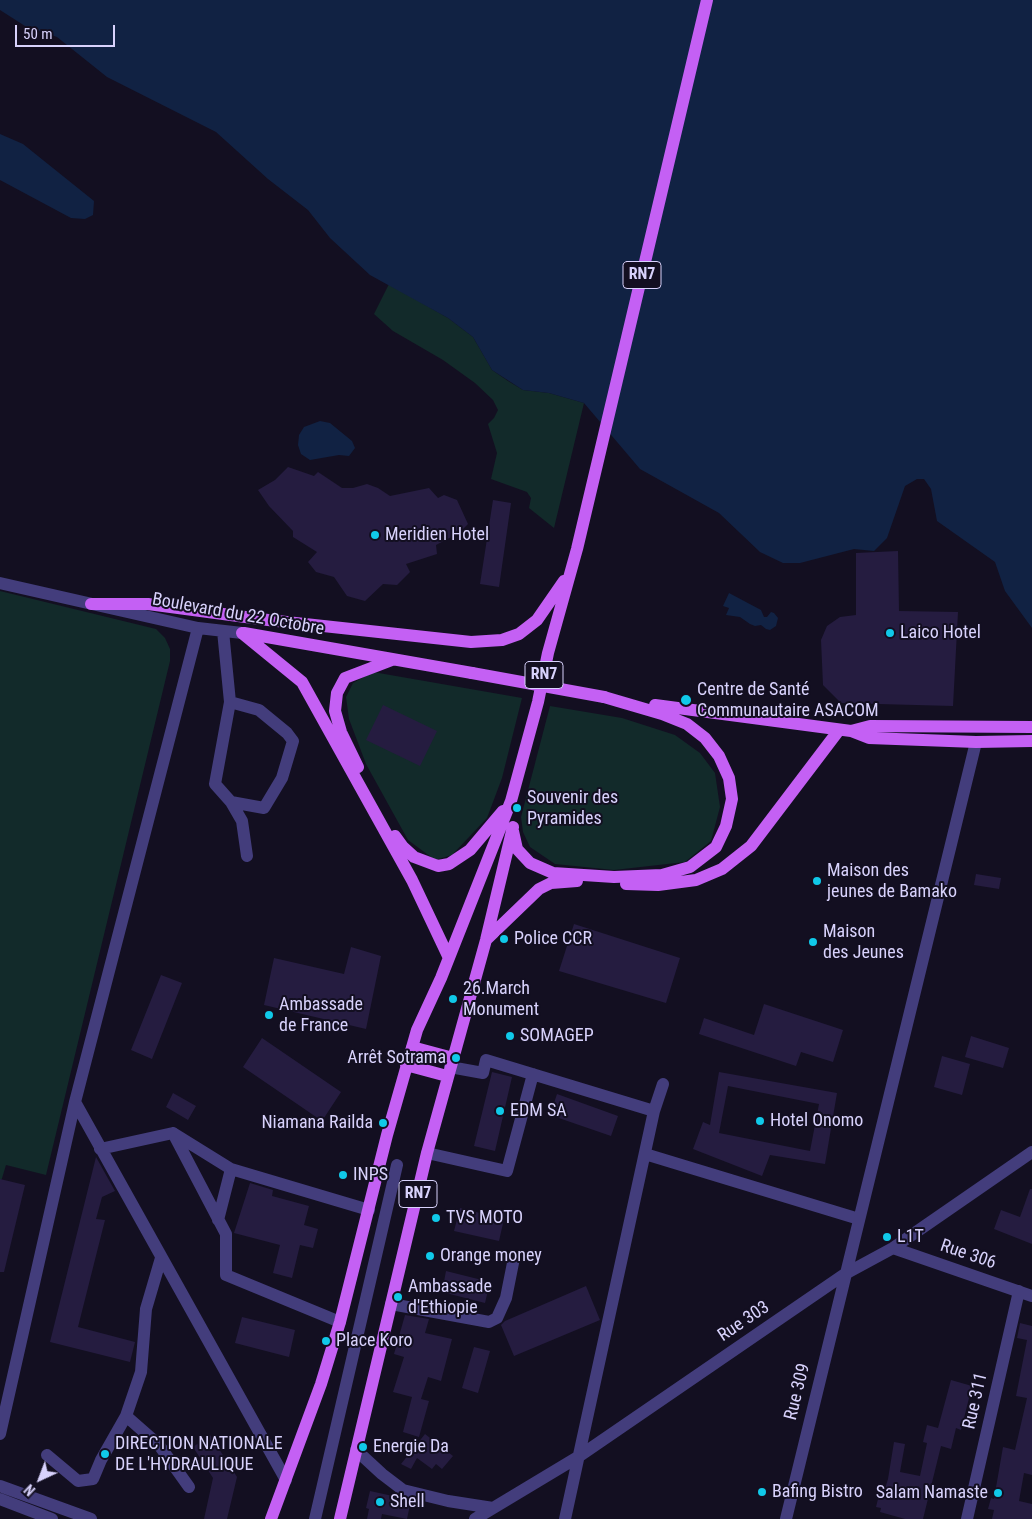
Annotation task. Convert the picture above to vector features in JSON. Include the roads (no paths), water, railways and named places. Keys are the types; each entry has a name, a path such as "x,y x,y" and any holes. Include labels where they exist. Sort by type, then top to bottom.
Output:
{"main road":[{"name":"RN7","path":"340,1519 427,1153 486,940 512,827 511,801 577,549 708,0"},
{"path":"91,604 148,604 268,620 471,642 502,640 519,634 536,620 561,587 572,565"},
{"path":"242,633 302,682 412,880 448,956"},
{"name":"Boulevard du 22 Octobre","path":"242,633 604,697"},
{"path":"392,660 345,678 337,693 335,711 341,732 371,794 403,848 414,857 438,866 449,864 470,850 511,801"},
{"path":"604,697 845,730 869,738 976,742 1032,741"},
{"path":"512,827 517,849 530,863 553,873 614,877 662,875 690,867 716,848 726,826 732,799 729,778 719,756 705,738 687,724 662,714 604,697"},
{"path":"486,940 528,899 551,883 572,880 613,884 658,885 696,880 722,869 751,846 845,730 870,726 1032,726"},
{"path":"271,1519 321,1384 340,1322 412,1047 511,801"},
{"path":"412,1047 450,1067"},
{"path":"406,1065 450,1067"}],"street":[{"name":"Boulevard du 22 Octobre","path":"0,583 198,628 242,633"},
{"path":"0,1434 75,1102 198,628"},
{"path":"223,631 230,702 215,784 231,802 242,822 247,856"},
{"path":"230,702 259,710 293,741 282,778 264,808 231,802"},
{"name":"Rue 309","path":"786,1519 976,742"},
{"path":"450,1067 483,1073 486,1060 654,1111"},
{"path":"427,1153 507,1171 533,1074"},
{"path":"565,1519 654,1111 663,1084"},
{"path":"75,1102 286,1480"},
{"path":"100,1148 173,1133 231,1169 369,1210"},
{"path":"173,1133 226,1234 226,1275 340,1322"},
{"name":"Rue 303","path":"475,1519 578,1457 845,1274 893,1248 1032,1152"},
{"path":"645,1154 859,1219"},
{"path":"315,1519 397,1164"},
{"path":"218,1220 231,1169"},
{"name":"Rue 306","path":"893,1248 1032,1296"},
{"path":"47,1455 78,1481 93,1479 100,1460 126,1416 141,1372 146,1309 161,1258"},
{"path":"391,1304 489,1322 496,1318 506,1298 513,1263"},
{"name":"Rue 311","path":"967,1519 1019,1291"},
{"path":"126,1416 159,1445 189,1487"},
{"path":"356,1450 403,1490 448,1501 493,1508"},
{"path":"0,1486 91,1519"},
{"path":"0,1499 25,1514 52,1519"}],"water":[{"path":"0,0 1032,0 1032,628 1005,591 995,562 937,521 931,489 924,479 917,479 905,486 887,538 874,551 854,549 800,563 783,563 760,552 719,513 640,469 584,403 549,393 523,390 492,370 473,337 448,318 370,275 330,238 308,210 268,179 216,132 107,77 57,37 25,26 0,10"},
{"path":"0,134 23,144 94,201 93,215 85,219 71,218 0,180"},
{"path":"320,421 330,423 352,441 355,448 349,456 339,455 310,460 301,454 298,445 299,435 304,427"},
{"path":"729,593 761,610 764,617 767,617 771,612 774,613 778,618 776,626 770,630 761,625 755,626 750,624 740,617 726,615 729,608 723,606"}],"place":[{"name":"Meridien Hotel","path":"375,535"},
{"name":"Laico Hotel","path":"890,633"},
{"name":"Centre de Santé Communautaire ASACOM","path":"686,700"},
{"name":"Souvenir des Pyramides","path":"517,808"},
{"name":"Maison des jeunes de Bamako","path":"817,881"},
{"name":"Police CCR","path":"504,939"},
{"name":"Maison des Jeunes","path":"813,942"},
{"name":"26.March Monument","path":"453,999"},
{"name":"Ambassade de France","path":"269,1015"},
{"name":"SOMAGEP","path":"510,1036"},
{"name":"Arrêt Sotrama","path":"456,1058"},
{"name":"EDM SA","path":"500,1111"},
{"name":"Hotel Onomo","path":"760,1121"},
{"name":"Niamana Railda","path":"383,1123"},
{"name":"INPS","path":"343,1175"},
{"name":"TVS MOTO","path":"436,1218"},
{"name":"L1T","path":"887,1237"},
{"name":"Orange money","path":"430,1256"},
{"name":"Ambassade d'Ethiopie","path":"398,1297"},
{"name":"Place Koro","path":"326,1341"},
{"name":"Energie Da","path":"363,1447"},
{"name":"DIRECTION NATIONALE DE L'HYDRAULIQUE","path":"105,1454"},
{"name":"Bafing Bistro","path":"762,1492"},
{"name":"Salam Namaste","path":"998,1493"},
{"name":"Shell","path":"380,1502"}]}
